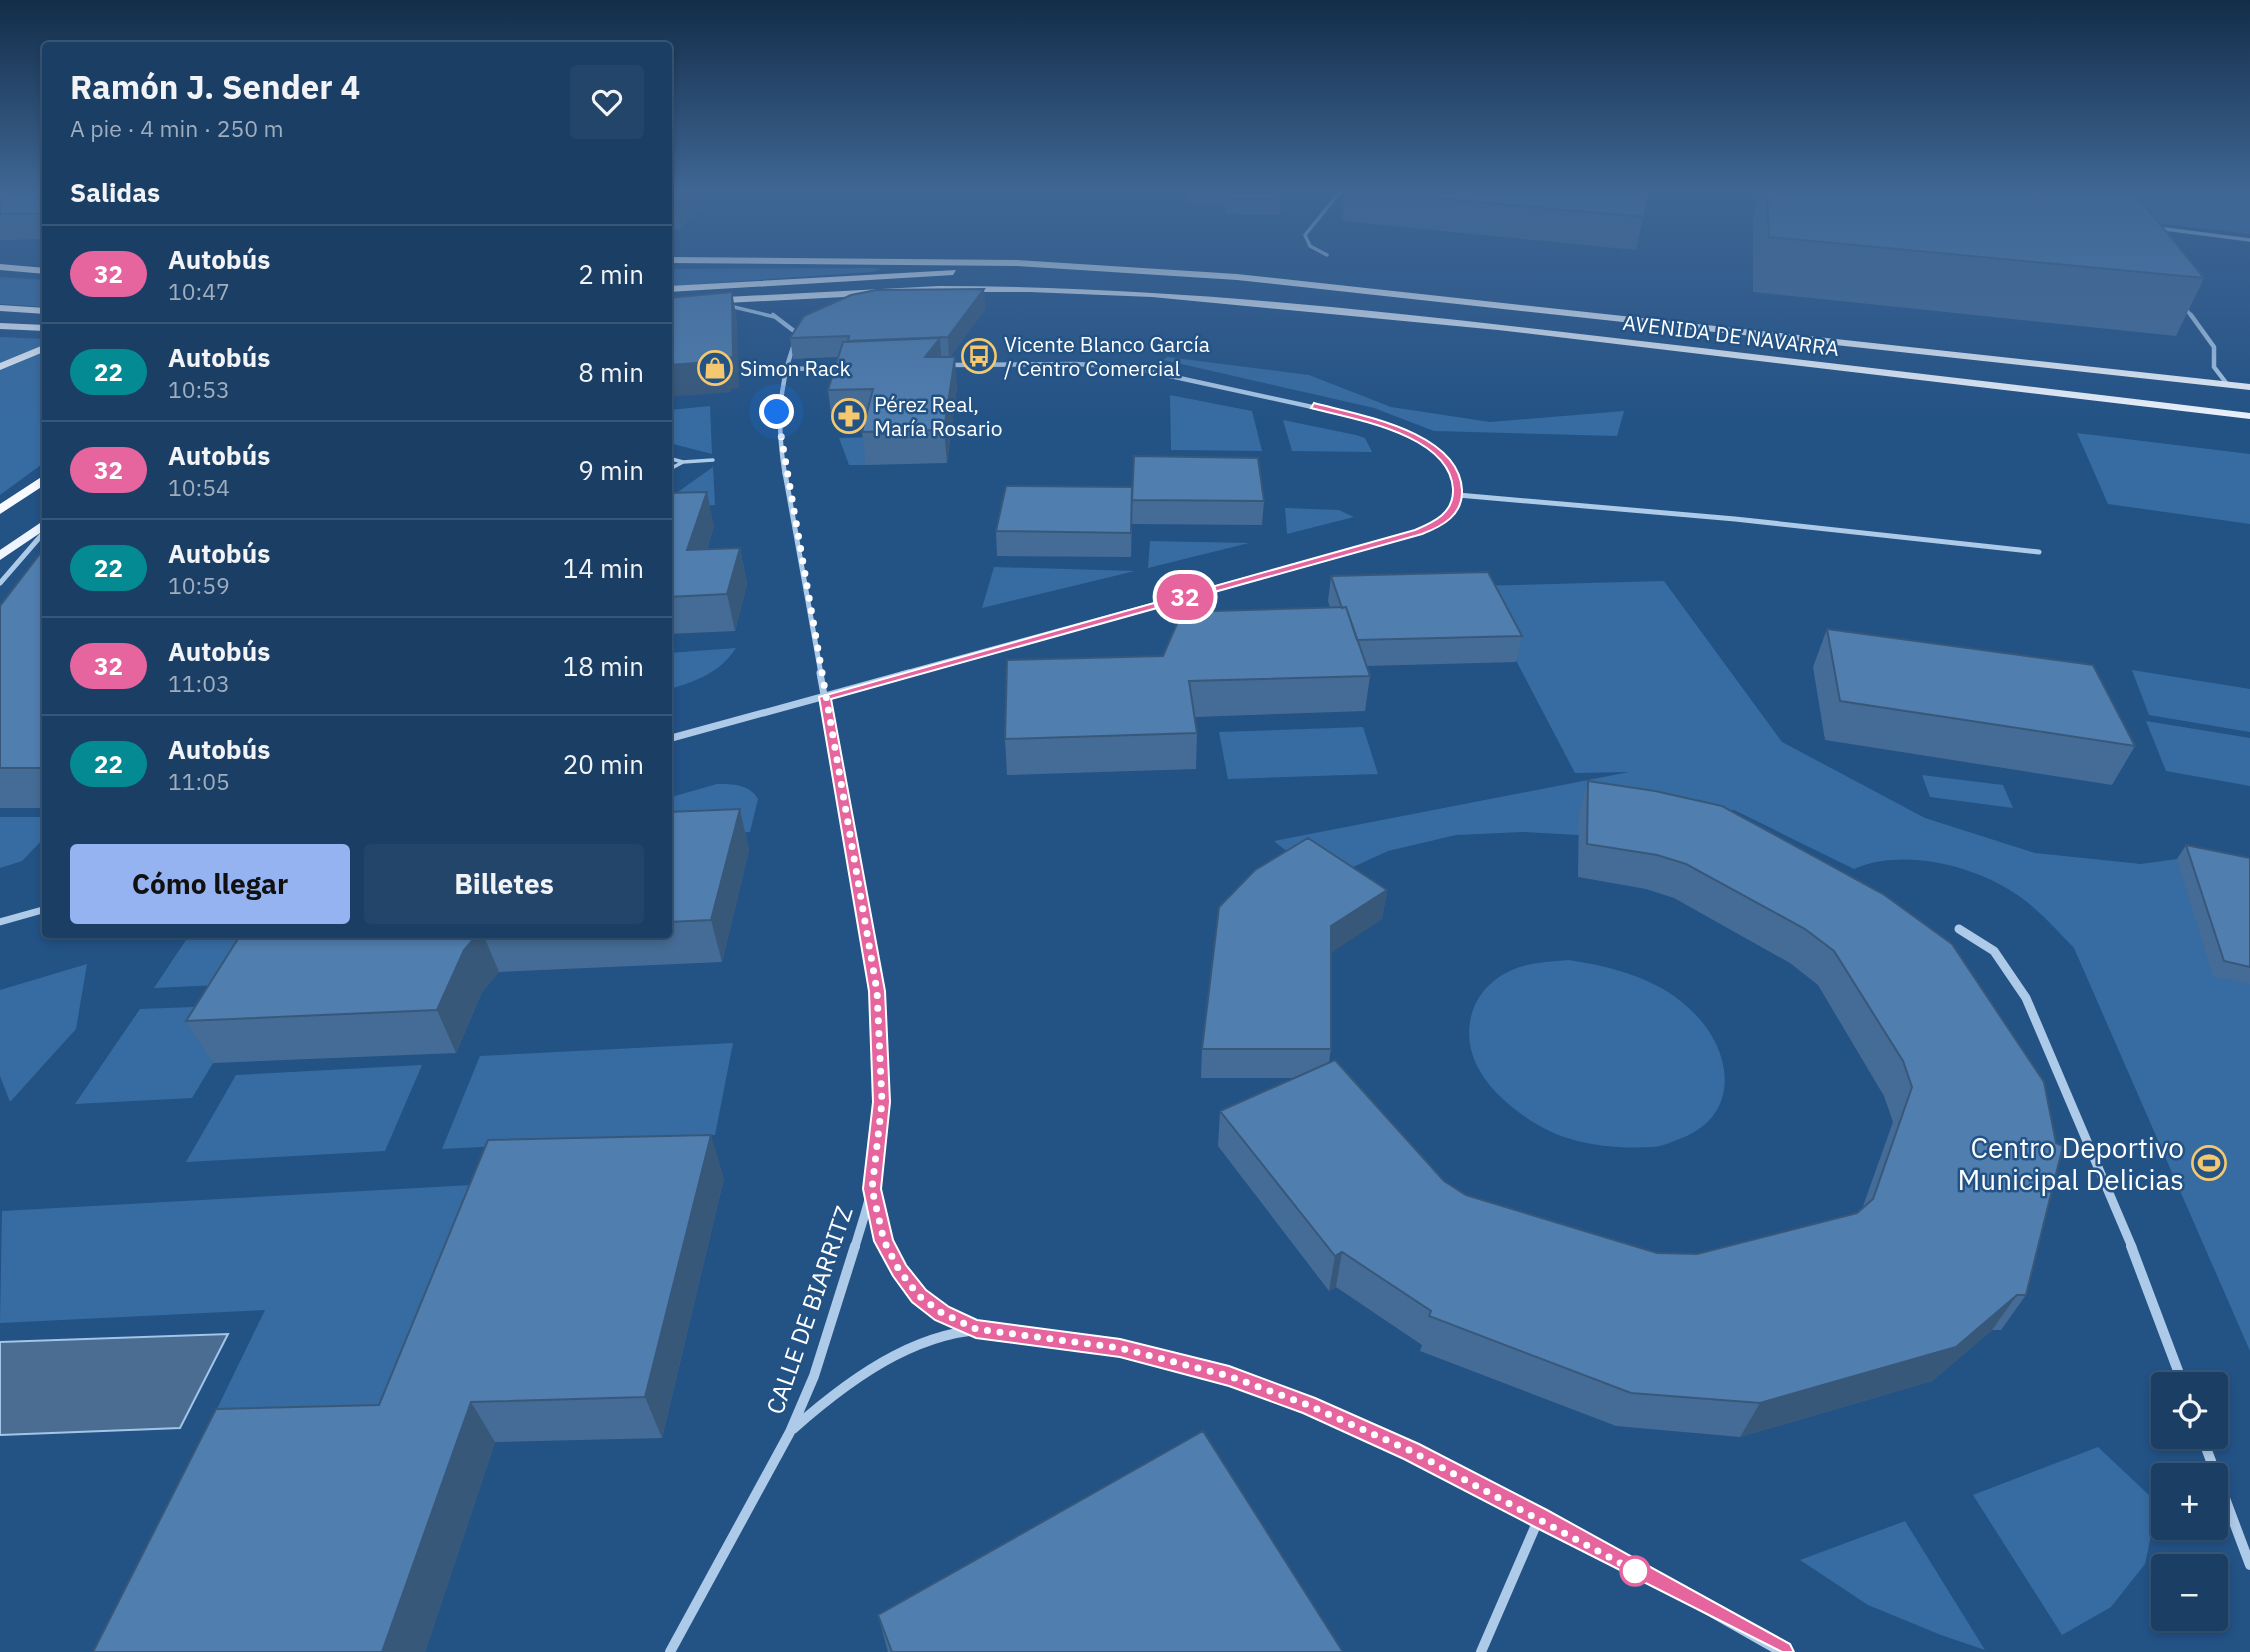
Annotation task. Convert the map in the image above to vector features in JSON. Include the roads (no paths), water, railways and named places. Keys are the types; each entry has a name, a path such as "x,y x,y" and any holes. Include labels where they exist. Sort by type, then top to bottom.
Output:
{"highway":[{"path":"24,269 42,271"},
{"path":"0,510 42,481"}],"main road":[{"path":"672,289 931,273 1051,269"},
{"name":"AVENIDA DE NAVARRA","path":"1100,269 1325,286 2250,387"},
{"path":"672,314 997,288"},
{"path":"672,303 849,292 997,288"},
{"name":"AVENIDA DE NAVARRA","path":"997,288 1152,294 1499,327 2250,416"},
{"path":"0,308 42,311"},
{"path":"0,326 42,328"},
{"path":"0,367 42,349"},
{"path":"0,555 42,526"}],"street":[{"path":"2177,296 2214,347 2214,366 2227,384"},
{"path":"862,300 875,297"},
{"path":"734,307 771,314 798,334"},
{"name":"CALLE DE BIARRITZ","path":"670,1652 790,1432 814,1376 872,1189 882,1102 877,991 779,439 777,412 785,369 798,334 805,328"},
{"path":"672,738 1419,532 1438,524 1451,513 1458,495 1457,479 1446,460 1411,435 1372,420 1155,371 1075,364 938,365"},
{"path":"785,369 855,368"},
{"path":"672,459 683,462 713,460"},
{"path":"672,468 683,462"},
{"path":"1458,495 1735,519 2039,552"},
{"path":"0,583 42,535"},
{"path":"3,921 42,910"},
{"path":"1959,929 1994,951 2026,998 2126,1231 2179,1372"},
{"path":"872,1189 884,1241 899,1270 919,1296 942,1313 976,1329 1120,1348 1229,1376 1308,1405 1411,1451 1782,1652"},
{"path":"790,1432 823,1401 888,1360 936,1339 976,1329"},
{"path":"2206,1449 2250,1565"},
{"path":"1480,1652 1539,1518"}],"place":[{"name":"Vicente Blanco García / Centro Comercial","path":"979,356"},
{"name":"Simon Rack","path":"715,368"},
{"name":"Pérez Real, María Rosario","path":"849,416"},
{"name":"Centro Deportivo Municipal Delicias","path":"2209,1163"}]}
